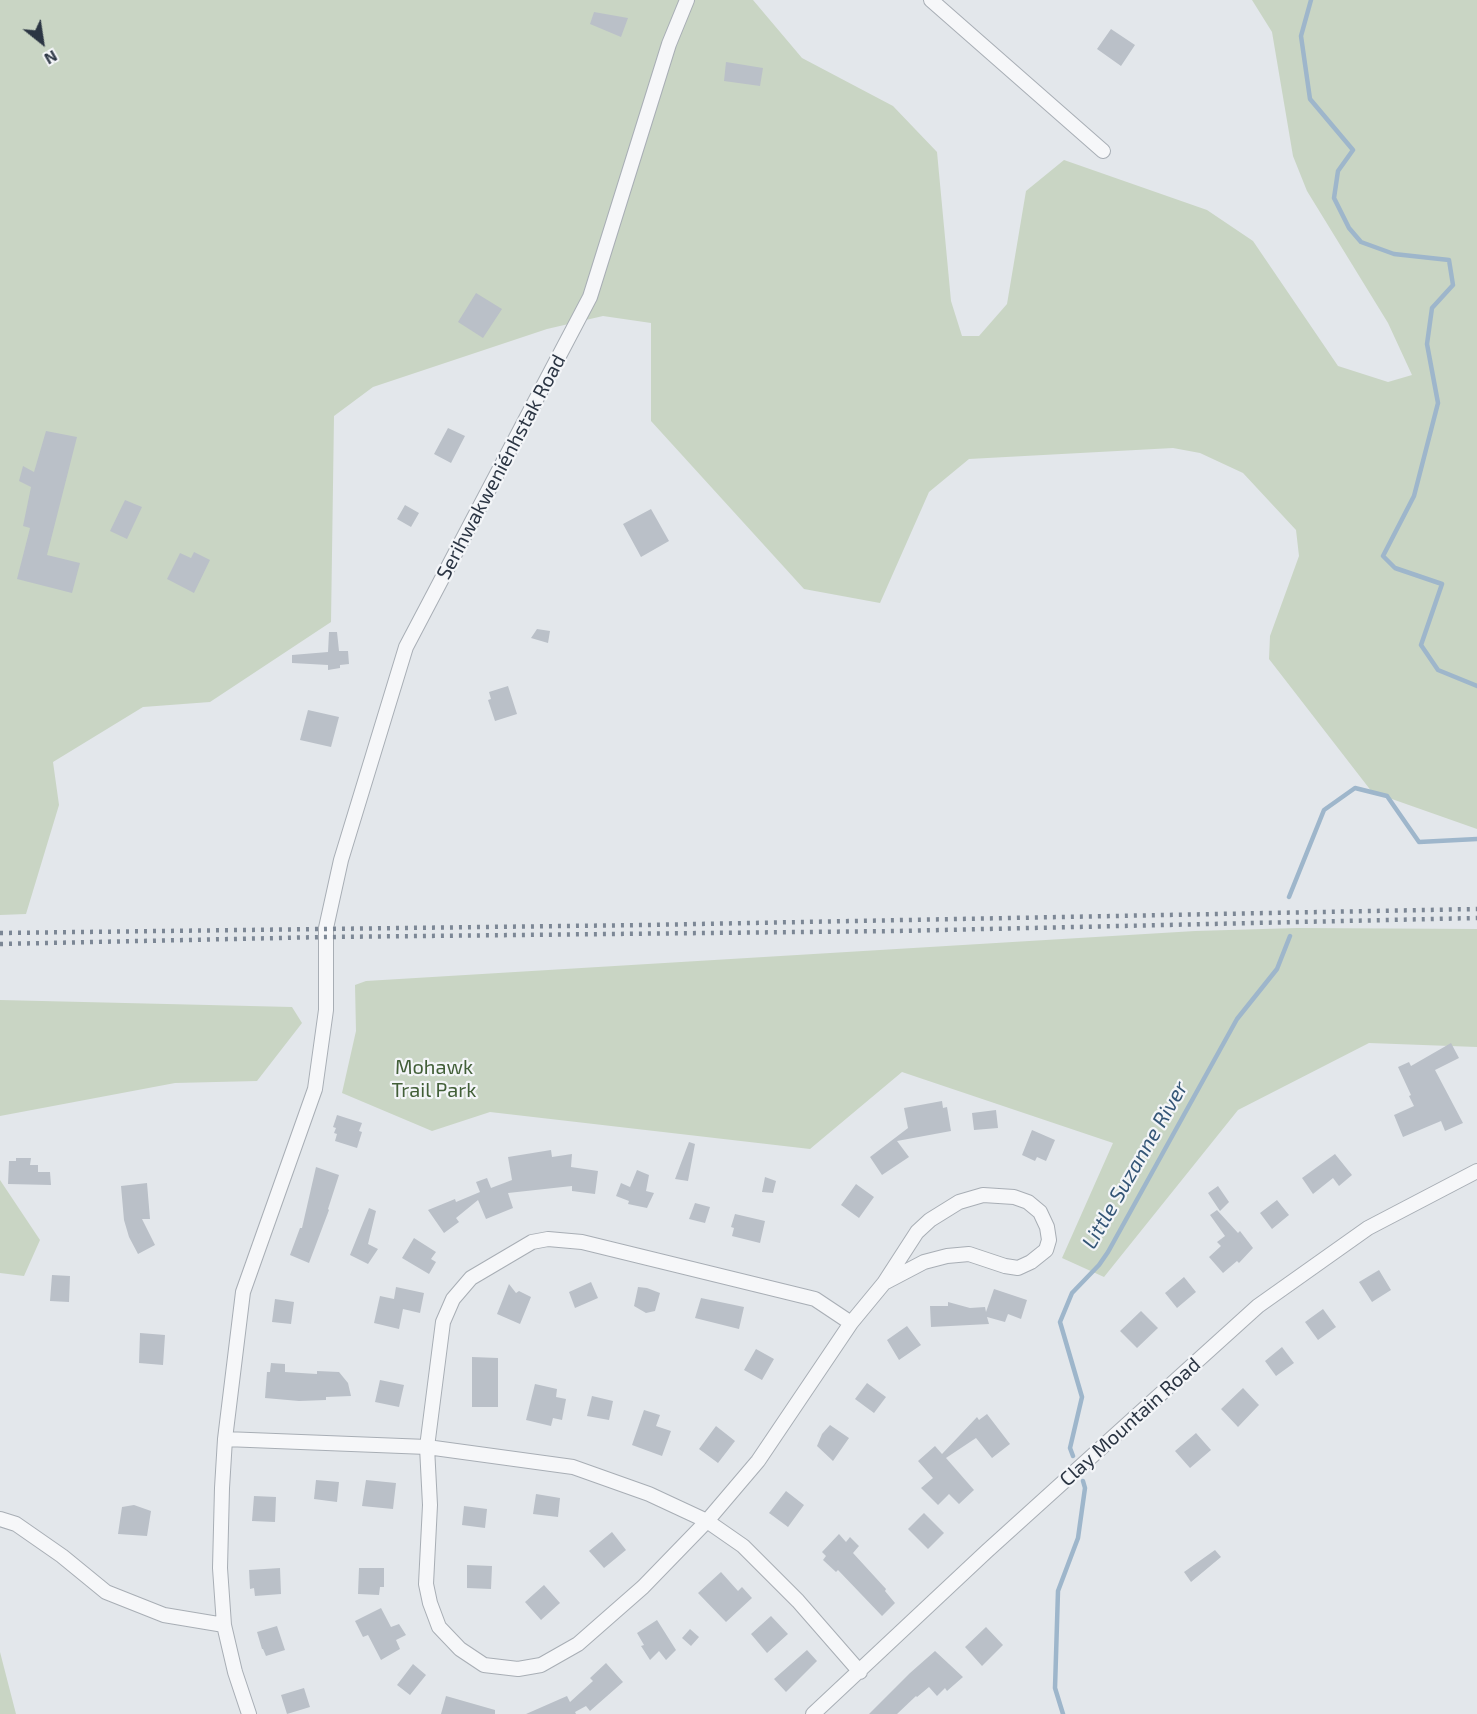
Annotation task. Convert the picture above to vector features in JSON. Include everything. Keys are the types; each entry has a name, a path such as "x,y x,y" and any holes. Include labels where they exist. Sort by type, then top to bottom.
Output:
{"street":[{"name":"Serihwakweniénhstak Road","path":"249,1714 235,1672 224,1625 220,1568 225,1439 243,1292 315,1089 326,1010 326,937 341,860 406,647 590,297 669,44 687,0"},
{"path":"931,0 1103,150"},
{"name":"Clay Mountain Road","path":"813,1714 987,1551 1258,1306 1368,1228 1477,1171"},
{"path":"851,1323 815,1299 582,1242 548,1239 532,1242 471,1278 453,1299 443,1322 427,1447 430,1505 426,1584 439,1627 460,1649 484,1665 518,1669 541,1665 578,1644 643,1587 707,1521 758,1461 851,1323 884,1283 917,1232 930,1220 958,1202 983,1195 1014,1197 1028,1202 1040,1212 1047,1227 1049,1240 1046,1250 1031,1263 1018,1268 969,1254 947,1256 924,1262 884,1283"},
{"path":"225,1439 427,1447 573,1467 649,1494 707,1521 744,1546 798,1601 860,1672"},
{"path":"0,1519 16,1524 106,1592 164,1615 224,1625"}],"green space":[{"path":"0,0 753,0 802,58 893,106 937,152 951,301 962,336 979,336 1007,304 1026,191 1064,160 1207,210 1253,241 1338,366 1388,382 1412,375 1388,323 1307,191 1293,156 1272,32 1252,0 1477,0 1477,829 1372,792 1269,659 1270,636 1299,556 1296,530 1243,473 1200,453 1173,448 969,459 929,492 880,603 804,589 651,421 651,323 603,316 547,329 373,387 334,416 331,622 210,702 143,707 53,762 59,805 26,914 0,915"},
{"name":"Mohawk Trail Park","path":"1297,928 1477,929 1477,1047 1369,1043 1238,1110 1104,1277 1062,1258 1113,1143 902,1072 810,1149 490,1112 432,1131 342,1093 356,1031 355,985 366,981 1195,931"},
{"path":"0,1000 292,1007 302,1023 257,1081 175,1083 0,1116"},
{"path":"0,1180 40,1240 24,1276 0,1273"},
{"path":"0,1652 16,1714 0,1714"}],"building":[{"path":"594,12 628,18 621,37 590,24"},
{"path":"1111,29 1135,45 1121,66 1097,49"},
{"path":"726,62 763,68 760,86 724,81"},
{"path":"476,293 502,309 483,338 458,322"},
{"path":"448,428 465,436 451,463 434,454"},
{"path":"46,431 77,437 47,555 80,563 72,593 17,579 30,528 23,526 31,487 19,481 23,466 34,472"},
{"path":"125,500 142,507 127,539 110,531"},
{"path":"405,505 419,513 411,527 397,519"},
{"path":"651,509 669,541 641,557 623,524"},
{"path":"194,552 210,560 194,593 167,579 180,553 191,558"},
{"path":"537,629 550,631 548,643 531,638"},
{"path":"329,632 337,632 339,651 348,651 349,664 328,670 328,665 292,663 292,655 328,652"},
{"path":"508,686 517,714 495,721 488,700 491,699 489,692"},
{"path":"308,710 339,717 331,747 300,740"},
{"path":"1451,1043 1459,1058 1435,1070 1463,1123 1445,1131 1441,1121 1403,1137 1394,1115 1414,1106 1398,1067 1409,1062 1411,1066"},
{"path":"942,1101 943,1108 947,1107 951,1131 897,1141 909,1157 882,1175 870,1157 908,1128 904,1108"},
{"path":"996,1110 998,1128 974,1130 972,1113"},
{"path":"337,1115 362,1123 357,1148 335,1141 337,1134 334,1133 336,1128 333,1127"},
{"path":"1032,1130 1055,1140 1046,1161 1037,1157 1035,1161 1022,1155"},
{"path":"689,1142 695,1144 688,1181 675,1179"},
{"path":"551,1150 552,1157 572,1154 571,1167 598,1171 595,1194 572,1191 572,1186 508,1193 513,1208 486,1219 478,1200 456,1218 459,1222 444,1233 428,1210 480,1192 476,1182 487,1178 491,1188 512,1180 508,1157"},
{"path":"1335,1154 1352,1175 1339,1186 1333,1178 1313,1194 1302,1178"},
{"path":"16,1158 31,1158 30,1165 38,1165 38,1172 50,1172 51,1185 8,1184 9,1161 16,1161"},
{"path":"316,1167 339,1175 329,1210 309,1263 290,1255 300,1228 302,1228"},
{"path":"637,1170 649,1175 646,1191 654,1193 647,1208 628,1204 629,1201 616,1196 621,1183 630,1187"},
{"path":"765,1177 776,1181 773,1193 762,1192"},
{"path":"147,1183 150,1219 142,1219 155,1245 138,1254 129,1237 124,1220 121,1186"},
{"path":"856,1184 874,1197 859,1218 841,1205"},
{"path":"1218,1186 1229,1202 1220,1211 1208,1193"},
{"path":"1277,1200 1289,1215 1272,1229 1260,1213"},
{"path":"695,1203 710,1207 705,1223 689,1219"},
{"path":"369,1208 376,1211 368,1244 378,1249 368,1264 350,1255"},
{"path":"1217,1210 1238,1233 1240,1231 1253,1248 1239,1263 1237,1261 1223,1273 1209,1257 1221,1246 1217,1242 1225,1236 1210,1215"},
{"path":"735,1214 765,1221 760,1243 732,1236 734,1228 731,1227"},
{"path":"414,1238 436,1252 431,1259 436,1262 429,1274 402,1258"},
{"path":"1379,1270 1391,1290 1372,1302 1359,1282"},
{"path":"52,1275 70,1276 69,1302 50,1301"},
{"path":"1184,1277 1196,1292 1177,1308 1165,1293"},
{"path":"591,1282 598,1298 575,1308 569,1292"},
{"path":"509,1284 516,1293 519,1291 531,1297 520,1324 497,1314"},
{"path":"396,1287 424,1293 420,1313 403,1309 399,1329 374,1323 380,1296 394,1299"},
{"path":"638,1287 660,1293 655,1311 646,1313 634,1306"},
{"path":"994,1289 1027,1300 1021,1319 1008,1314 1005,1322 987,1317 989,1324 931,1327 930,1306 948,1306 948,1302 970,1308 985,1307 986,1312"},
{"path":"701,1298 744,1307 739,1329 695,1318"},
{"path":"275,1299 294,1302 291,1324 272,1322"},
{"path":"1323,1309 1336,1327 1318,1340 1305,1322"},
{"path":"1141,1311 1158,1328 1137,1348 1120,1331"},
{"path":"907,1326 921,1345 899,1360 887,1340"},
{"path":"140,1333 165,1335 163,1365 139,1363"},
{"path":"1282,1347 1294,1363 1276,1376 1265,1361"},
{"path":"756,1349 774,1359 762,1380 744,1370"},
{"path":"472,1357 498,1358 498,1407 472,1407"},
{"path":"271,1363 285,1364 285,1372 317,1374 317,1371 339,1372 348,1383 351,1396 299,1401 265,1398 267,1372 270,1372"},
{"path":"380,1380 404,1385 399,1407 375,1402"},
{"path":"867,1383 886,1397 874,1413 855,1399"},
{"path":"535,1384 557,1389 556,1397 566,1399 562,1420 553,1418 551,1426 526,1420"},
{"path":"1243,1388 1259,1405 1238,1427 1221,1409"},
{"path":"592,1396 613,1401 609,1420 587,1416"},
{"path":"644,1410 660,1415 656,1426 671,1431 662,1456 632,1445"},
{"path":"987,1414 1010,1444 992,1458 976,1438 946,1458 974,1490 959,1504 949,1494 938,1505 921,1488 933,1478 918,1461 935,1446 942,1454 977,1417 979,1420"},
{"path":"830,1425 849,1438 833,1461 817,1446 822,1434"},
{"path":"716,1426 735,1441 718,1463 699,1449"},
{"path":"1196,1433 1211,1450 1190,1468 1175,1451"},
{"path":"316,1480 339,1482 337,1502 314,1499"},
{"path":"366,1480 396,1483 393,1509 362,1506"},
{"path":"786,1491 804,1505 788,1527 769,1513"},
{"path":"536,1494 560,1498 558,1517 533,1514"},
{"path":"254,1496 276,1497 275,1522 252,1521"},
{"path":"134,1505 151,1511 147,1536 118,1534 122,1507"},
{"path":"464,1506 487,1509 485,1528 462,1525"},
{"path":"924,1513 944,1533 928,1549 908,1529"},
{"path":"612,1532 626,1550 604,1568 589,1551"},
{"path":"839,1534 846,1542 850,1537 859,1546 853,1553 886,1589 885,1591 895,1603 882,1616 838,1570 836,1572 823,1560 826,1556 822,1552"},
{"path":"1215,1550 1221,1557 1191,1582 1184,1572"},
{"path":"467,1565 492,1566 491,1589 467,1588"},
{"path":"280,1568 281,1594 255,1596 254,1588 250,1589 249,1570"},
{"path":"359,1568 384,1568 384,1587 380,1587 379,1595 358,1594"},
{"path":"721,1572 738,1591 742,1587 752,1598 726,1622 698,1593"},
{"path":"544,1585 560,1603 541,1620 525,1602"},
{"path":"381,1608 391,1627 399,1624 406,1635 396,1640 400,1649 381,1660 368,1635 363,1637 355,1621"},
{"path":"771,1616 788,1634 767,1653 751,1634"},
{"path":"657,1620 676,1650 666,1660 659,1651 650,1660 641,1646 644,1645 637,1633"},
{"path":"277,1626 285,1650 266,1656 257,1632"},
{"path":"986,1627 1003,1645 982,1666 965,1647"},
{"path":"690,1629 699,1637 691,1646 682,1638"},
{"path":"807,1650 817,1661 786,1692 774,1679"},
{"path":"935,1651 963,1677 947,1691 945,1688 937,1696 929,1687 897,1714 869,1714 910,1673"},
{"path":"606,1663 623,1682 590,1711 586,1706 575,1712 576,1714 526,1714 567,1696 570,1702 593,1681 590,1678"},
{"path":"413,1664 426,1675 410,1695 397,1685"},
{"path":"304,1688 310,1707 287,1714 281,1695"},
{"path":"446,1696 495,1710 495,1714 441,1714"}],"waterway":[{"name":"Little Suzanne River","path":"1311,0 1301,36 1310,99 1353,150 1338,171 1334,198 1349,228 1361,242 1394,254 1449,260 1453,285 1432,308 1427,344 1438,403 1414,496 1383,556 1395,568 1442,584 1421,645 1438,670 1477,686"},
{"name":"Little Suzanne River","path":"1289,897 1324,810 1355,788 1387,796 1419,842 1477,839"},
{"name":"Little Suzanne River","path":"1073,1456 1070,1448 1082,1397 1060,1322 1072,1293 1099,1265 1108,1252 1237,1019 1277,969 1290,936"},
{"name":"Little Suzanne River","path":"1063,1714 1055,1688 1058,1591 1078,1538 1085,1488 1083,1481"}],"railway":[{"path":"0,933 646,925 1477,909"},
{"path":"0,944 326,937 897,931 1477,918"}]}
